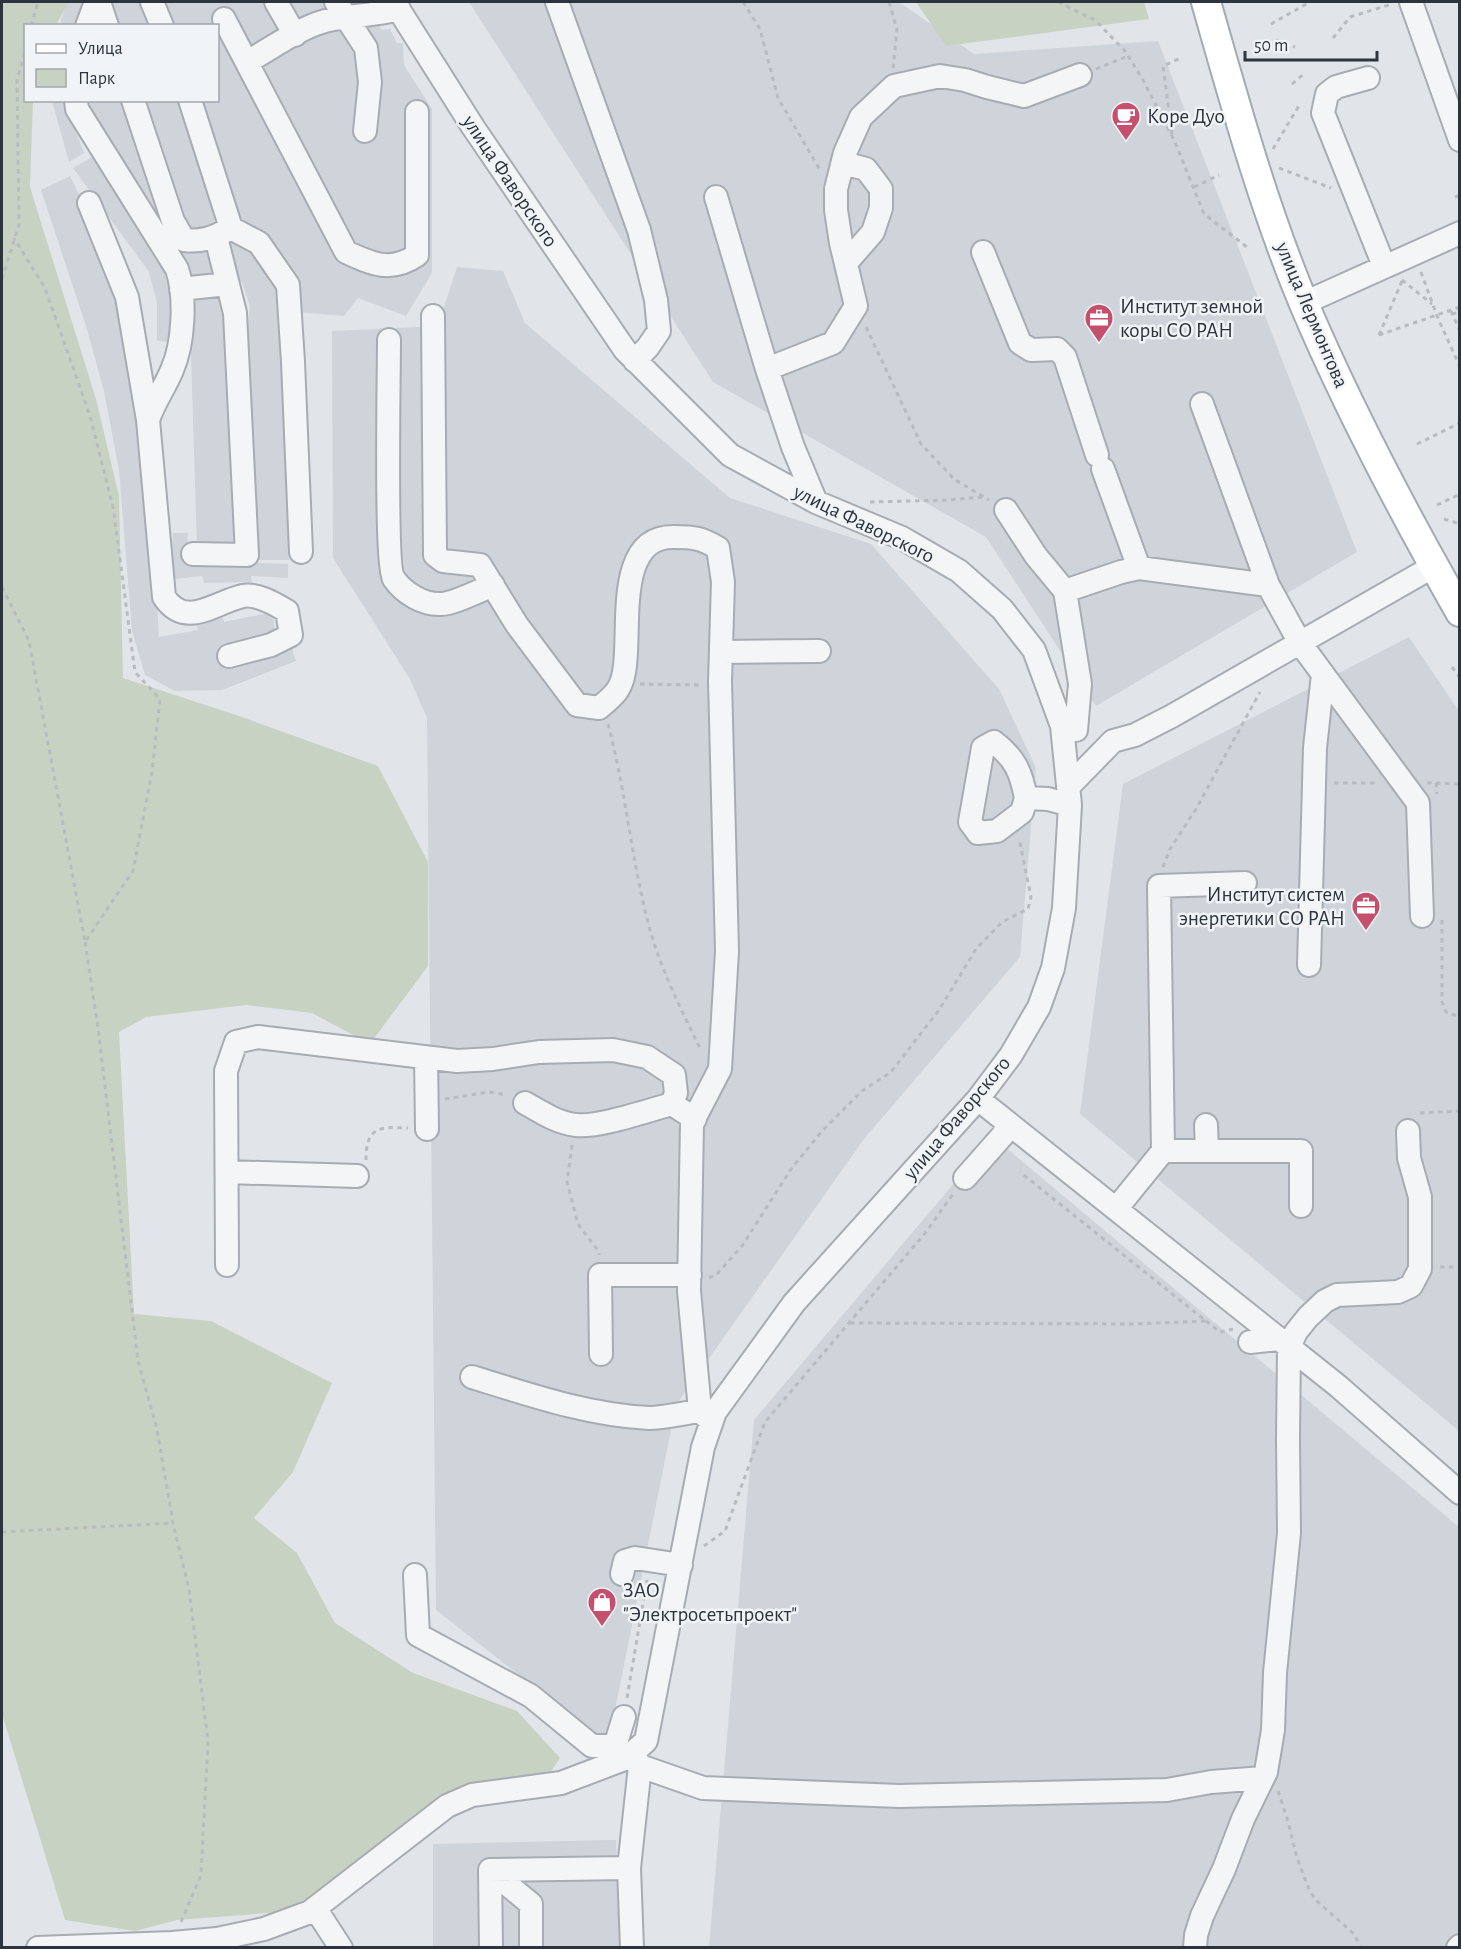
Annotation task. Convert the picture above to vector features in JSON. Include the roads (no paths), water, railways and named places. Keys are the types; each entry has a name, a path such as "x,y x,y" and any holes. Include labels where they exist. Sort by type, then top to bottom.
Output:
{"main road":[{"name":"улица Лермонтова","path":"1206,2 1253,163 1304,303 1372,452 1459,610"}],"street":[{"path":"88,24 98,2"},
{"path":"98,2 106,24"},
{"path":"152,2 161,24"},
{"path":"276,2 295,35"},
{"path":"557,2 639,230 656,300 658,331 635,361"},
{"path":"1411,2 1460,140"},
{"path":"341,10 383,13 397,5"},
{"name":"улица Фаворского","path":"397,5 472,127 625,350 635,361 730,455 816,502 902,538 959,571 1002,609 1034,650 1069,728 1069,796 1064,908 1053,968 1039,1007 1011,1055 978,1099 794,1303 721,1404 705,1416 703,1447 681,1565 632,1753"},
{"path":"247,62 295,35 334,19 341,10"},
{"path":"341,10 366,48 370,82 365,131"},
{"path":"224,19 346,252 372,264 403,264 417,255 417,112"},
{"path":"767,369 832,344 856,306 836,210 836,189 843,163 861,117 888,91 894,86 940,76 965,80 1024,96 1080,75"},
{"path":"1368,78 1336,87 1327,94 1323,113 1384,266"},
{"path":"134,102 173,221 184,240 196,242 224,232 259,243 288,285 301,552"},
{"path":"191,102 224,232 228,284 235,313 247,555 192,554"},
{"path":"77,105 177,269 181,289 182,320 179,347 173,369 153,404 148,420"},
{"path":"843,163 866,169 881,189 881,208 873,232 846,263"},
{"path":"716,197 767,369 816,502"},
{"path":"89,203 127,297 148,420 164,597 178,611 188,613 204,611 245,596 267,600 287,611 291,635 271,645 229,656"},
{"path":"1304,303 1460,233"},
{"path":"983,252 1020,344 1030,350 1057,349 1065,357 1139,568"},
{"path":"181,289 228,284"},
{"path":"433,316 435,555 443,561 480,566 517,625 577,705 599,708 616,695 624,673 629,582 643,548 662,537 699,538 718,548 723,582 720,685 727,962 720,1070 692,1123 696,1278 705,1416 650,1418 589,1411 472,1377"},
{"path":"389,340 392,577 406,592 423,601 442,604 493,585"},
{"path":"1202,404 1268,585 1299,643 1418,803 1422,916"},
{"path":"1006,510 1036,556 1065,591 1080,684 1069,728 1113,741 1135,735 1161,721 1434,566"},
{"path":"1065,591 1139,568 1268,585"},
{"path":"721,652 819,651"},
{"path":"1309,965 1315,748 1323,674"},
{"path":"1024,805 1069,796 1113,741"},
{"path":"1116,1209 1163,1151 1159,886 1245,883"},
{"path":"227,1265 226,1071 236,1042 258,1037 466,1061 539,1052 613,1050 647,1057 674,1075 676,1093 672,1104"},
{"path":"426,1057 427,1128"},
{"path":"978,1099 1284,1343 1460,1493"},
{"path":"525,1103 556,1120 576,1126 592,1125 672,1104 695,1119"},
{"path":"1195,1947 1202,1916 1264,1775 1273,1730 1275,1673 1289,1533 1284,1343 1308,1317 1337,1295 1398,1292 1411,1286 1420,1269 1420,1197 1409,1158 1414,1122"},
{"path":"965,1178 1003,1135 1008,1123"},
{"path":"1206,1125 1207,1150"},
{"path":"1163,1151 1301,1150 1301,1206"},
{"path":"227,1172 357,1176"},
{"path":"600,1354 600,1275 696,1278"},
{"path":"1246,1334 1284,1343"},
{"path":"622,1574 625,1561 636,1558 681,1565"},
{"path":"415,1575 418,1635 531,1696 592,1746 632,1753 703,1788 899,1796 1167,1790 1264,1775"},
{"path":"624,1717 632,1753 629,1868 632,1947"},
{"path":"38,1947 172,1943 217,1939 264,1929 315,1908 447,1806 472,1795 561,1784 632,1753"},
{"path":"490,1870 629,1868"},
{"path":"490,1870 491,1947"},
{"path":"490,1870 531,1904 531,1947"},
{"path":"315,1908 341,1947"}],"place":[{"name":"Коре Дуо","path":"1126,142"},
{"name":"Институт земной коры СО РАН","path":"1099,344"},
{"name":"Институт систем энергетики СО РАН","path":"1366,932"},
{"name":"ЗАО \"Электросетьпроект\"","path":"602,1628"}]}
